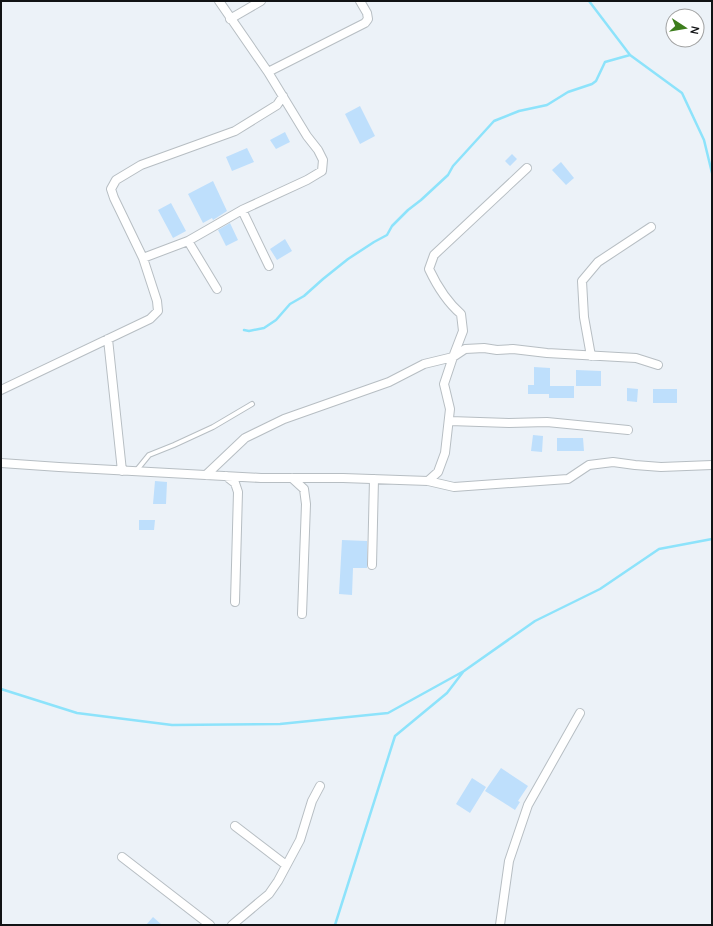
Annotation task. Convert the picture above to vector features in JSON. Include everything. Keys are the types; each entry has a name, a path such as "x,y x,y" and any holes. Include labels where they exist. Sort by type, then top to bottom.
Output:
{"street":[{"path":"143,258 188,241 242,210 307,180 322,171 323,160 318,150 307,136 268,72 219,1"},
{"path":"230,19 261,1"},
{"path":"268,72 365,23 368,19 367,13 360,1"},
{"path":"1,390 150,319 158,311 158,301 143,258 111,189 116,180 141,165 235,131 277,105 283,96"},
{"path":"428,481 438,472 445,453 450,421 450,409 444,384 463,331 461,314 453,307 436,284 429,269 434,255 527,168"},
{"path":"242,210 268,266"},
{"path":"591,356 584,317 582,281 598,262 651,227"},
{"path":"188,241 217,289"},
{"path":"108,339 122,471"},
{"path":"206,475 245,438 284,418 389,382 424,364 453,357 465,349 513,349 546,353 636,358 658,365"},
{"path":"450,421 547,422 628,430"},
{"path":"1,463 226,476 428,481 454,487 568,479 589,465 613,462 661,467 712,465"},
{"path":"226,476 235,483 238,492 235,602"},
{"path":"292,478 304,489 306,504 302,614"},
{"path":"372,565 374,479"},
{"path":"500,925 510,861 528,804 580,713"},
{"path":"232,925 268,894 278,881 300,840 312,801 320,786"},
{"path":"235,826 286,865"},
{"path":"122,857 210,925"}],"lane":[{"path":"136,472 149,454 174,445 213,427 252,404"}],"building":[{"path":"360,106 375,136 360,144 345,114"},
{"path":"285,132 290,142 276,149 270,140"},
{"path":"247,148 254,162 232,171 226,157"},
{"path":"512,154 517,159 510,166 505,161"},
{"path":"561,162 574,178 566,185 552,170"},
{"path":"213,181 227,211 213,220 212,218 203,223 188,194"},
{"path":"171,203 186,231 173,238 158,210"},
{"path":"230,223 238,240 226,246 218,230"},
{"path":"285,239 292,251 277,260 270,249"},
{"path":"534,367 550,368 550,386 574,386 574,398 549,398 549,394 528,394 528,385 534,385"},
{"path":"576,370 601,371 601,386 576,386"},
{"path":"627,388 638,389 637,402 627,401"},
{"path":"653,389 677,389 677,403 653,403"},
{"path":"533,435 543,436 542,452 531,451"},
{"path":"557,438 583,438 584,451 557,451"},
{"path":"155,481 167,482 166,504 153,504"},
{"path":"139,520 155,520 154,530 139,530"},
{"path":"342,540 367,541 367,568 353,568 352,595 339,594"},
{"path":"501,768 528,786 518,801 520,802 515,810 485,791"},
{"path":"472,778 486,787 470,813 456,804"},
{"path":"153,917 162,925 146,925"}],"waterway":[{"path":"589,1 630,55 682,93 704,140 712,173"},
{"path":"244,330 249,331 264,328 276,320 290,304 304,296 348,259 387,235 392,226 408,210 448,175 453,166 494,121 519,111 547,105 568,92 592,84 596,81 605,62 630,55"},
{"path":"1,689 77,713 172,725 280,724 388,713 464,671 535,621 600,589 659,549 712,539"},
{"path":"335,925 395,736 447,693 463,672"}]}
